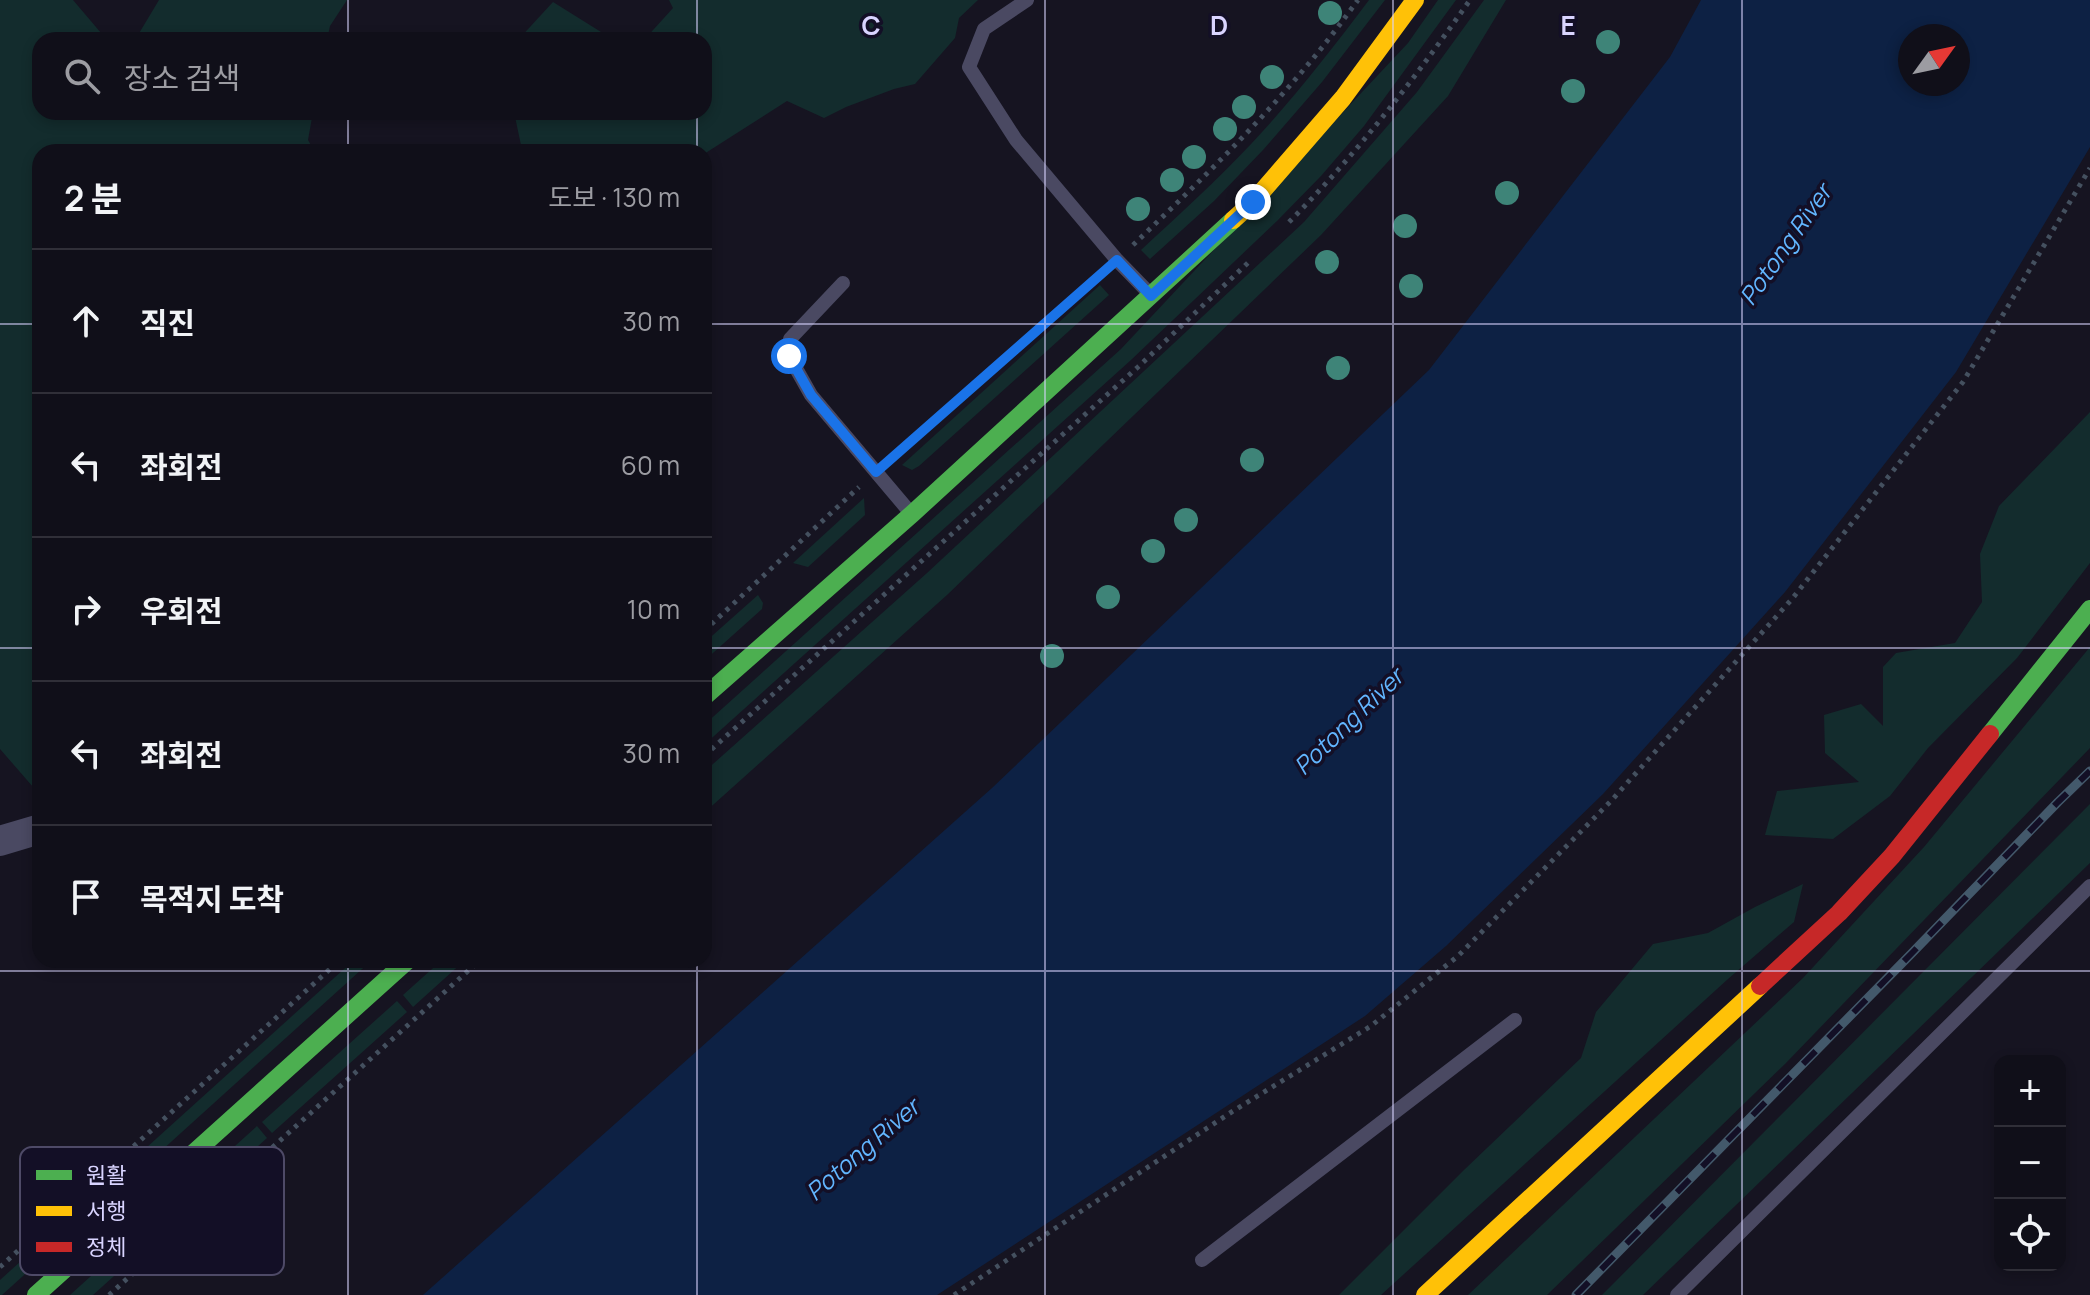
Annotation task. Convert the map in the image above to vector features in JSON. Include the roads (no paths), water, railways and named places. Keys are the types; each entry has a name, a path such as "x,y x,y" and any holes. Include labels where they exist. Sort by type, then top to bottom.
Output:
{"street":[{"path":"712,690 912,514 1253,202 1343,98 1415,0"},
{"path":"1425,1295 1839,913 1892,856 2090,609"},
{"path":"0,841 32,831"},
{"path":"200,1147 399,968"},
{"path":"36,1295 58,1275"}],"lane":[{"path":"1027,0 984,29 969,67 1016,140 1151,296"},
{"path":"843,283 790,339 789,356 811,395 912,514"},
{"path":"1677,1295 2090,886"},
{"path":"1202,1260 1515,1020"}],"water":[{"name":"Potong River","path":"1701,0 2090,0 2090,147 1956,372 1785,592 1603,794 1446,946 1365,1016 937,1295 423,1295 992,788 1429,370 1670,57"}],"railway":[{"path":"1576,1295 2090,771"}]}
